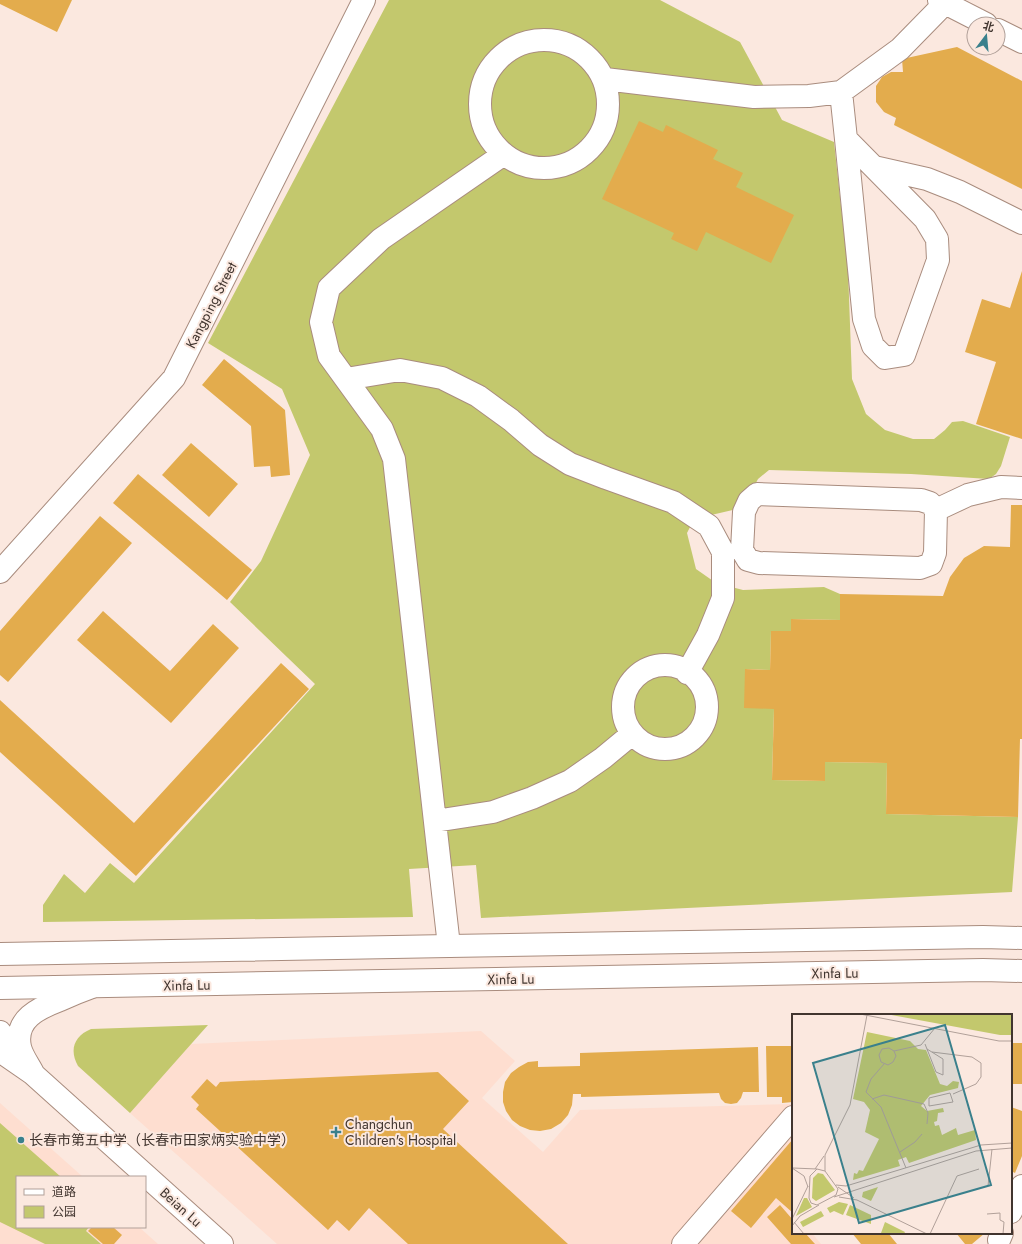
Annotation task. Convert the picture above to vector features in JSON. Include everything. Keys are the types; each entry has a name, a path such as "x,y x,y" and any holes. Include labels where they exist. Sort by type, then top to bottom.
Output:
{"main road":[{"name":"Kangping Street","path":"0,572 174,378 364,0"},
{"path":"605,80 754,97 809,96 841,92 900,49 942,2 970,16"},
{"path":"1006,34 1022,42"},
{"path":"556,40 576,47 594,62 605,80 609,102 606,125 594,146 576,160 556,167 533,167 504,154 496,146 485,130 480,109 481,87 486,75 498,58 526,42 556,40"},
{"path":"841,92 864,319 873,346 885,358 904,355 938,260 937,239 925,219 846,139"},
{"path":"449,946 394,458 382,429 329,356 321,322 329,288 381,239 504,154"},
{"path":"874,168 928,179 960,192 1022,223"},
{"path":"346,379 400,370 442,378 478,396 512,420 540,445 570,464 673,502 709,526 723,552 723,598 708,635 687,673"},
{"path":"936,510 968,495 1001,487 1022,488"},
{"path":"758,494 921,500 930,503 936,510 934,553 931,564 920,568 759,563 748,560 742,550 743,530 744,512 749,501 758,494"},
{"path":"716,540 743,530"},
{"path":"667,666 680,669 692,676 701,687 706,700 706,714 702,727 694,738 682,746 669,749 655,748 642,743 632,734 625,722 622,708 624,695 631,683 640,673 653,667 667,666"},
{"path":"435,821 493,812 532,798 570,781 603,758 632,734"},
{"path":"0,954 975,937 1022,938"},
{"name":"Xinfa Lu","path":"0,988 983,970 1022,971"},
{"path":"33,1074 20,1048 20,1040 24,1024 30,1015 39,1008 93,986"},
{"path":"0,1032 33,1074"},
{"path":"0,1051 33,1074"},
{"name":"Beian Lu","path":"33,1074 222,1244"},
{"path":"683,1244 792,1118"},
{"path":"1012,1210 1022,1186"}],"shaded area":[{"name":"Changchun Children's Hospital","path":"481,1031 515,1061 482,1098 543,1152 580,1110 792,1104 792,1234 813,1234 821,1244 277,1244 130,1113 191,1044"},
{"name":"长春市第五中学（长春市田家炳实验中学）","path":"0,1103 82,1176 16,1176 16,1228 140,1228 158,1244 0,1244"}],"green space":[{"path":"389,0 660,0 740,42 782,120 834,142 848,270 852,379 866,414 885,430 913,439 934,439 952,422 963,421 1010,437 1001,466 996,474 989,479 911,474 769,470 758,479 748,498 737,509 694,519 687,533 696,569 716,583 743,590 824,587 840,594 840,620 791,619 791,631 771,631 770,670 746,669 774,709 772,780 825,781 825,762 887,763 886,814 1018,817 1012,892 481,918 476,865 409,869 413,917 43,922 43,905 64,874 85,893 110,863 134,883 315,684 230,602 261,561 310,455 282,389 208,343"},
{"path":"208,1025 130,1113 78,1066 75,1060 74,1049 77,1040 81,1035 91,1029"},
{"path":"0,1123 60,1176 16,1176 16,1228 88,1228 86,1231 101,1244 45,1244 0,1222"}],"building":[{"path":"0,0 72,0 57,32 0,4"},
{"path":"957,47 966,52 966,56 974,56 1022,81 1022,189 894,125 896,118 884,112 876,102 876,86 882,77 891,72 903,72 902,59"},
{"path":"639,121 663,132 666,125 718,150 713,159 743,173 736,187 794,215 771,263 706,232 697,251 671,239 674,233 602,199"},
{"path":"1022,271 1022,439 976,424 996,362 965,352 982,299 1010,308"},
{"path":"224,359 285,410 290,475 271,477 270,466 254,467 251,426 202,385"},
{"path":"191,443 238,484 209,517 162,475"},
{"path":"138,474 252,570 227,600 113,503"},
{"path":"1011,505 1022,505 1022,739 1020,739 1018,817 886,814 887,763 825,762 825,781 772,780 774,709 744,708 745,669 770,670 771,631 791,631 791,619 840,620 840,594 943,596 950,577 964,558 984,546 1010,547"},
{"path":"100,516 132,543 8,682 0,675 0,631"},
{"path":"103,611 170,671 213,624 239,648 171,723 77,640"},
{"path":"281,663 309,689 136,876 0,752 0,700 134,823"},
{"path":"1012,1043 1022,1043 1022,1084 1012,1084"},
{"path":"766,1046 792,1046 792,1102 782,1103 782,1097 767,1097"},
{"path":"758,1047 759,1092 743,1092 737,1103 725,1103 721,1099 719,1093 581,1097 581,1094 573,1094 572,1105 568,1115 561,1123 551,1129 540,1131 530,1130 520,1126 512,1120 506,1111 503,1102 505,1082 511,1073 528,1062 538,1061 538,1067 580,1066 580,1053"},
{"path":"438,1072 469,1101 443,1129 568,1244 408,1244 369,1208 349,1231 337,1220 328,1230 196,1109 199,1105 191,1097 207,1079 216,1087 220,1082"},
{"path":"1012,1107 1022,1111 1022,1156 1015,1173 1012,1172"},
{"path":"792,1140 792,1212 776,1198 751,1228 731,1211"},
{"path":"780,1205 792,1219 792,1234 806,1234 815,1244 791,1244 767,1217"},
{"path":"91,1228 114,1228 122,1235 114,1244 103,1244 88,1231"},
{"path":"853,1234 889,1234 897,1244 861,1244"},
{"path":"957,1234 984,1234 972,1244 965,1244"}],"place":[{"name":"Changchun Children's Hospital","path":"336,1132"},
{"name":"长春市第五中学（长春市田家炳实验中学）","path":"21,1140"}]}
